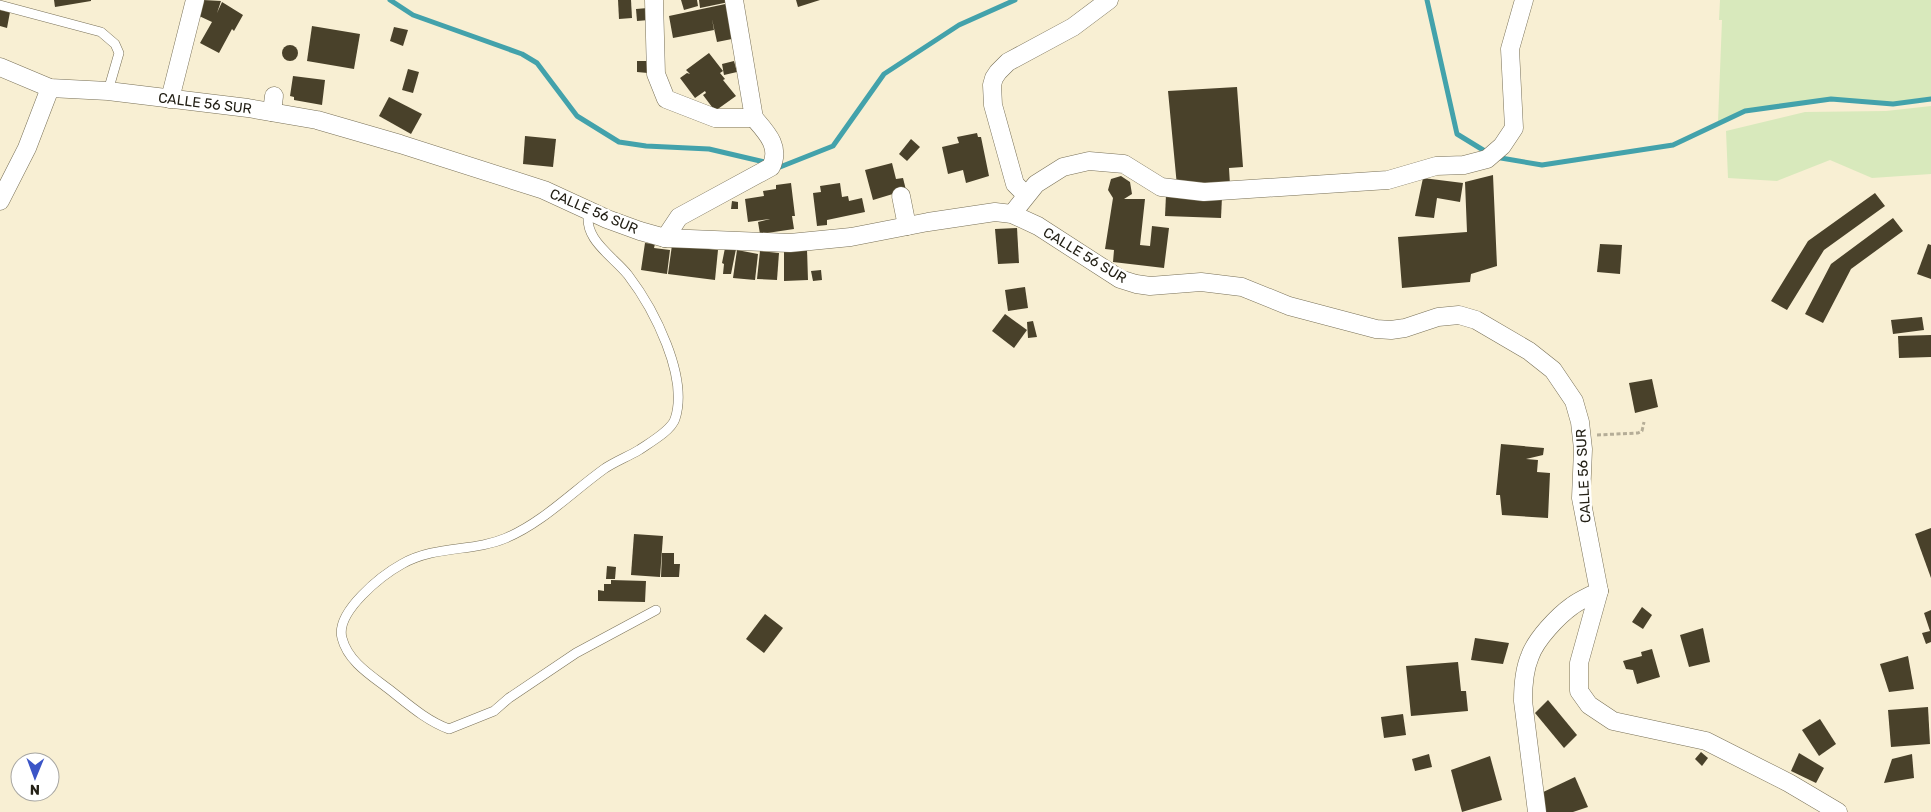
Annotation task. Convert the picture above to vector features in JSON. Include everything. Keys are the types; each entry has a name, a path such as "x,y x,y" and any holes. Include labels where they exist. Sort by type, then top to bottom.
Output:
{"street":[{"path":"170,99 195,0"},
{"path":"654,0 656,74 666,99 715,118 754,118"},
{"path":"665,238 679,217 771,167 774,161 774,149 770,136 754,118 734,0"},
{"path":"1028,193 1023,192 1015,184 993,105 992,85 994,78 1008,62 1073,27 1109,0"},
{"path":"1012,214 1036,184 1063,168 1089,161 1124,164 1162,187 1204,192 1388,180 1436,166 1464,165 1487,159 1502,146 1514,128 1510,48 1524,0"},
{"name":"CALLE 56 SUR","path":"0,67 50,88 108,91 170,99 273,104 317,120 400,144 544,190 640,232 665,238 790,242 851,238 907,226 995,212 1012,214 1038,226 1120,280 1136,284 1150,286 1201,282 1242,287 1289,306 1376,329 1391,330 1405,328 1438,317 1459,315 1476,320 1529,351 1552,370 1574,401 1580,422 1582,498 1599,592 1579,663 1579,691 1589,705 1613,721 1706,741 1788,783 1838,812"},
{"path":"0,201 27,148 50,88"},
{"path":"902,196 907,226"},
{"path":"1536,812 1523,717 1523,685 1530,654 1550,627 1573,605 1599,592"}],"lane":[{"path":"0,5 101,32 115,44 119,53 108,91"},
{"path":"589,211 586,220 590,232 602,249 627,274 660,328 676,380 677,408 674,422 658,438 606,468 533,522 508,538 473,546 448,549 424,555 402,564 382,578 352,606 342,628 341,637 358,666 432,723 450,729 494,712 515,694 576,653 656,610"}],"path":[{"path":"1581,436 1638,433 1642,431 1644,422"}],"green space":[{"path":"1720,0 1931,0 1931,97 1892,102 1829,98 1743,110 1718,122 1722,20 1719,20"},
{"path":"1931,106 1931,174 1872,178 1830,160 1777,181 1728,178 1726,131 1805,112 1886,111"}],"building":[{"path":"54,0 91,0 91,1 55,7"},
{"path":"203,0 221,1 217,13 222,2 243,15 234,31 232,29 219,53 200,43 212,22 197,15"},
{"path":"618,0 631,0 632,18 619,19"},
{"path":"681,0 697,0 698,6 684,10"},
{"path":"699,0 729,0 729,2 700,8"},
{"path":"796,0 820,0 798,7"},
{"path":"730,3 737,38 717,42 712,19 714,30 673,38 669,16"},
{"path":"648,8 649,20 637,21 636,9"},
{"path":"0,10 10,12 7,28 0,26"},
{"path":"312,26 360,34 354,69 307,61"},
{"path":"394,27 408,30 403,46 390,41"},
{"path":"287,45 293,45 298,50 296,59 287,61 282,56 282,50"},
{"path":"709,53 723,71 720,73 725,79 723,80 736,96 715,111 703,95 706,93 705,91 695,98 680,78 687,73 690,74 686,70"},
{"path":"637,61 649,61 648,73 637,72"},
{"path":"734,61 737,72 724,75 722,64"},
{"path":"408,69 419,72 413,93 402,90"},
{"path":"293,76 325,80 322,105 294,100 294,97 290,96"},
{"path":"1237,87 1243,167 1229,168 1230,185 1177,186 1168,91"},
{"path":"389,97 422,114 411,134 379,116"},
{"path":"977,133 978,137 981,137 989,176 966,183 963,170 948,174 942,147 959,143 957,137"},
{"path":"525,136 556,139 553,167 523,164"},
{"path":"911,139 920,147 907,161 899,154"},
{"path":"892,163 896,179 903,178 906,190 873,200 865,170"},
{"path":"1493,175 1497,266 1471,274 1470,282 1402,288 1398,237 1467,232 1465,182"},
{"path":"1121,176 1130,182 1132,194 1124,199 1145,199 1140,245 1150,246 1152,226 1169,228 1164,268 1113,262 1114,250 1105,249 1113,198 1108,190 1111,179"},
{"path":"1423,178 1463,183 1460,202 1437,198 1434,218 1415,216"},
{"path":"791,183 795,216 792,216 794,229 760,234 758,222 770,219 748,222 745,199 764,196 763,191 776,189 776,185"},
{"path":"840,183 842,197 848,196 849,201 862,198 865,212 827,220 827,225 817,226 813,193 821,192 820,186"},
{"path":"1875,193 1885,206 1824,250 1787,310 1771,301 1808,241"},
{"path":"1166,195 1222,197 1221,218 1165,216"},
{"path":"732,201 738,202 738,209 731,209"},
{"path":"1893,218 1903,231 1851,269 1823,323 1805,314 1831,264"},
{"path":"1017,228 1019,263 998,264 995,229"},
{"path":"645,243 655,244 654,248 670,250 667,274 641,270"},
{"path":"1600,244 1622,245 1620,274 1597,272"},
{"path":"1928,244 1931,245 1931,279 1917,274"},
{"path":"672,245 718,250 715,280 668,274"},
{"path":"725,248 736,249 731,274 723,274 724,264 722,263"},
{"path":"784,249 807,249 808,280 784,281"},
{"path":"737,250 758,254 755,280 733,278"},
{"path":"760,251 779,253 777,280 757,279"},
{"path":"821,270 822,280 813,281 811,271"},
{"path":"1025,287 1028,308 1008,311 1005,290"},
{"path":"1005,314 1027,330 1014,348 992,331"},
{"path":"1922,317 1924,330 1893,334 1891,320"},
{"path":"1033,321 1037,337 1028,338 1027,322"},
{"path":"1931,335 1931,357 1899,358 1898,336"},
{"path":"1652,379 1658,407 1635,413 1629,383"},
{"path":"1501,444 1544,448 1543,455 1526,459 1538,460 1537,472 1550,473 1548,518 1502,515 1500,495 1496,495"},
{"path":"1931,528 1931,578 1915,534"},
{"path":"634,534 663,536 660,577 631,575"},
{"path":"662,553 674,553 674,564 680,564 679,577 661,577"},
{"path":"607,566 616,567 615,579 606,579"},
{"path":"611,580 646,581 645,602 598,601 598,590 604,591 604,584 611,584"},
{"path":"1642,607 1652,615 1643,629 1632,622"},
{"path":"1931,610 1931,642 1926,644 1922,633 1930,631 1924,613"},
{"path":"765,614 783,628 764,653 746,639"},
{"path":"1703,628 1710,662 1689,667 1680,635"},
{"path":"1475,638 1509,643 1503,664 1471,660"},
{"path":"1652,649 1660,677 1637,684 1633,670 1626,669 1623,661 1642,656 1641,652"},
{"path":"1908,656 1914,689 1889,692 1880,664"},
{"path":"1458,662 1461,691 1466,691 1468,711 1411,716 1406,666"},
{"path":"1548,700 1577,735 1564,748 1535,713"},
{"path":"1928,707 1930,744 1891,747 1888,710"},
{"path":"1403,714 1406,735 1384,738 1381,717"},
{"path":"1820,719 1836,744 1819,756 1802,730"},
{"path":"1701,752 1708,758 1702,766 1695,759"},
{"path":"1799,753 1824,768 1816,783 1791,771"},
{"path":"1429,754 1432,767 1415,771 1412,759"},
{"path":"1912,754 1914,778 1884,783 1892,759"},
{"path":"1490,756 1502,800 1462,812 1451,770"},
{"path":"1575,777 1588,807 1573,812 1546,812 1539,794"}],"waterway":[{"path":"390,0 413,15 522,54 537,63 577,116 619,142 646,146 709,149 769,163"},
{"path":"780,167 833,146 884,74 959,25 1015,0"},
{"path":"1427,0 1457,134 1488,153"},
{"path":"1495,157 1542,165 1673,145 1745,111 1831,99 1893,104 1931,99"}]}
